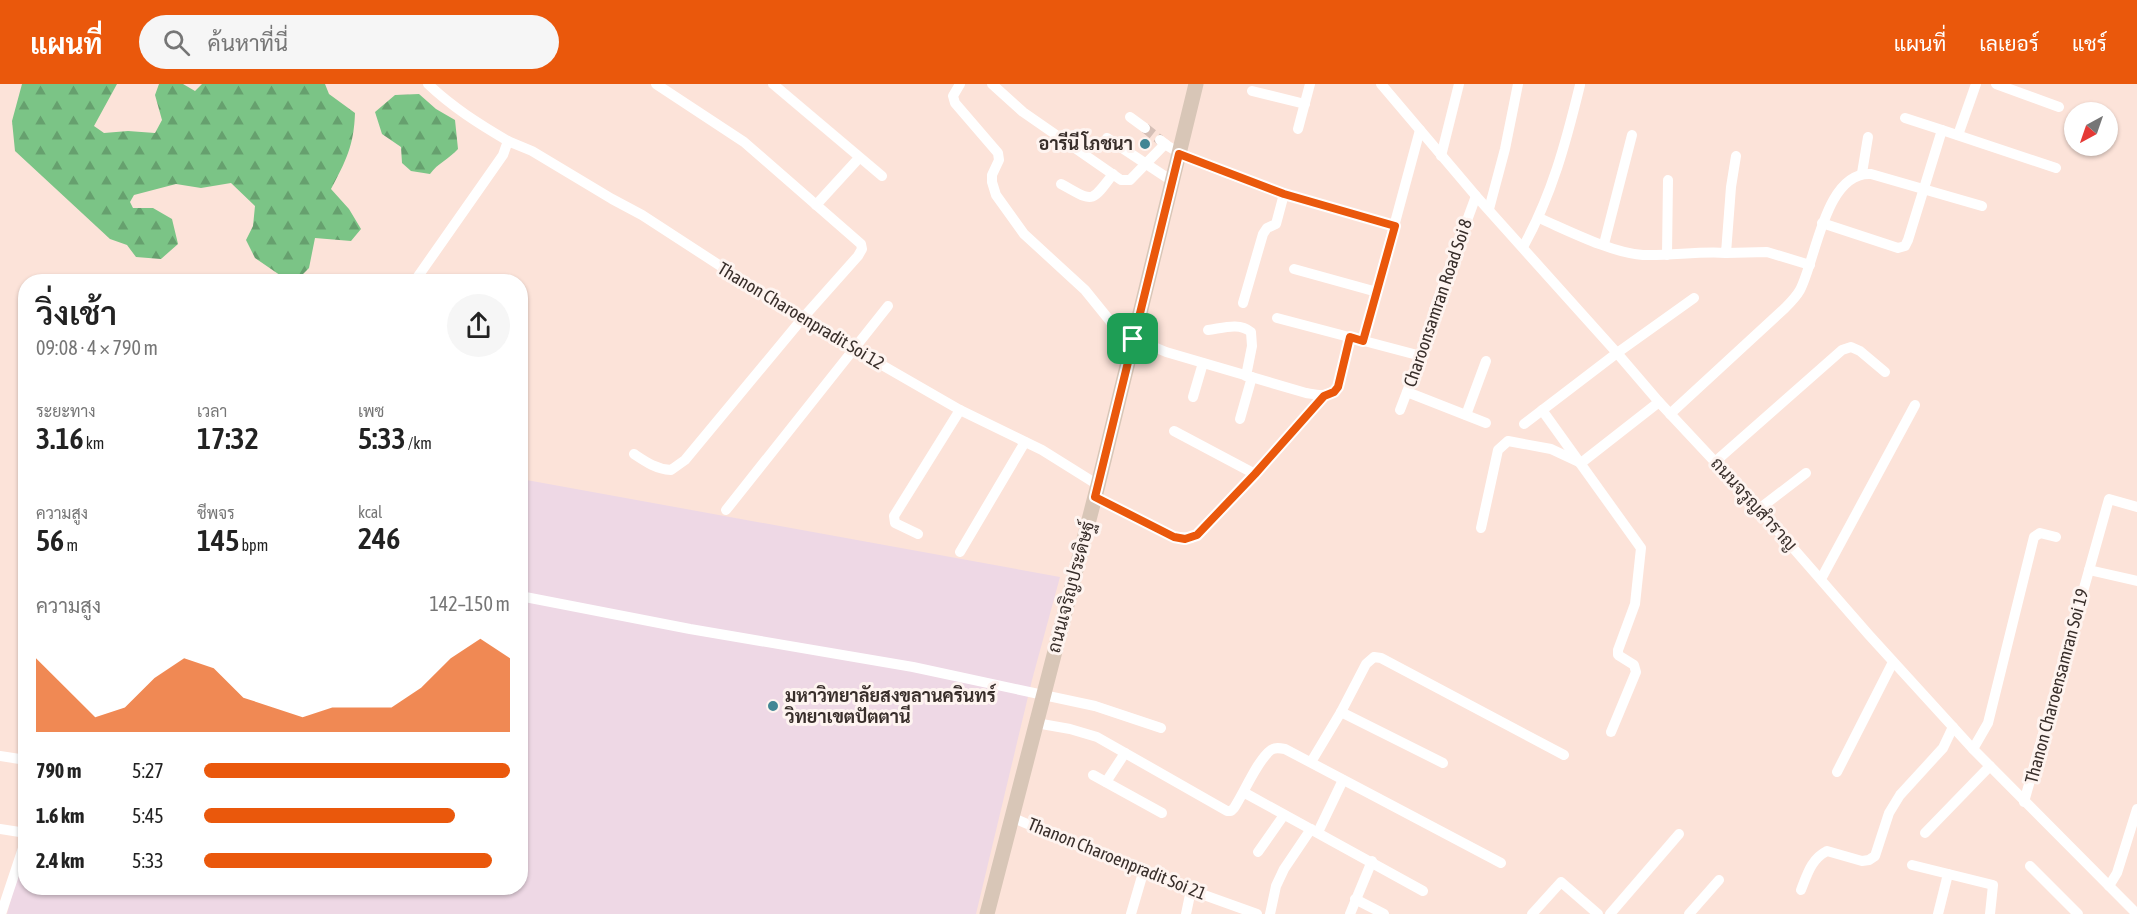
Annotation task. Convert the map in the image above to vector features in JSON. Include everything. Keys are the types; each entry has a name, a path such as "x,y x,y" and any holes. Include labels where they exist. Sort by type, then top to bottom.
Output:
{"main road":[{"name":"ถนนเจริญประดิษฐ์","path":"987,914 1096,491 1196,84"}],"street":[{"name":"Thanon Charoenpradit Soi 12","path":"428,84 465,115 642,215 802,319 960,410 1042,450 1096,491 1174,537 1191,538 1197,535 1324,396 1334,392 1338,387 1350,337"},
{"path":"634,454 663,470 677,468 858,256 861,249 861,244 744,142 656,84"},
{"path":"773,84 882,176"},
{"path":"960,84 953,96 955,102 998,153 999,160 992,175 996,195 1024,234 1085,290 1114,327 1133,339 1166,352 1306,393 1324,396"},
{"path":"992,84 1023,112 1126,182 1147,164 1162,142 1179,154 1284,194 1395,226"},
{"path":"1298,129 1310,84"},
{"name":"ถนนจรูญสำราญ","path":"1381,84 1476,196 1659,402 1760,509 1893,662 2024,802 2109,886 2129,912"},
{"path":"1441,156 1459,84"},
{"path":"1489,209 1505,150 1518,84"},
{"path":"1958,135 1976,84"},
{"path":"1996,84 2059,107"},
{"path":"1523,247 1539,218 1565,149 1580,85"},
{"path":"1252,91 1305,104"},
{"path":"1130,117 1145,128"},
{"path":"1905,118 2056,168"},
{"path":"1363,341 1420,130"},
{"path":"1822,223 1898,248 1905,246 1942,130"},
{"path":"1604,244 1632,135"},
{"path":"1862,173 1868,137"},
{"path":"1107,138 1172,181"},
{"path":"420,274 503,155 508,141"},
{"path":"1726,253 1736,156"},
{"path":"816,205 859,158"},
{"path":"1670,414 1785,308 1799,291 1810,265 1822,223 1840,191 1862,173 1982,206"},
{"path":"1061,184 1085,197 1092,198 1113,174"},
{"path":"1667,255 1668,180"},
{"path":"1243,303 1263,234 1267,228 1275,224 1284,194"},
{"name":"Charoonsamran Road Soi 8","path":"1400,410 1430,332 1434,310 1476,196"},
{"path":"1539,218 1630,253 1667,255 1767,252 1810,265"},
{"path":"1294,269 1377,292"},
{"path":"1524,424 1694,298"},
{"path":"726,510 888,306"},
{"path":"1277,318 1421,356"},
{"path":"1208,330 1239,326 1251,332 1249,376 1240,419"},
{"path":"1716,461 1842,350 1851,347 1860,351 1885,372"},
{"path":"1466,415 1486,361"},
{"path":"1193,397 1203,363"},
{"path":"1407,392 1486,423"},
{"path":"1581,463 1659,402"},
{"path":"1821,579 1916,405"},
{"path":"918,534 895,523 894,516 960,410"},
{"path":"1542,410 1638,544 1642,555 1635,604 1618,650 1618,655 1634,666 1636,672 1611,732"},
{"path":"1174,431 1255,474"},
{"path":"1481,528 1498,450 1508,441 1551,449 1581,463"},
{"path":"960,552 1025,442"},
{"path":"1760,509 1806,473"},
{"name":"Thanon Charoensamran Soi 19","path":"2024,802 2109,499 2137,507"},
{"path":"1973,749 1988,723 2034,537 2040,533 2056,537"},
{"path":"2089,570 2137,581"},
{"path":"528,598 913,668 1095,706 1161,728"},
{"path":"1311,762 1366,664 1374,657 1381,658 1564,755"},
{"path":"1837,772 1893,662"},
{"path":"1341,712 1443,763"},
{"path":"1036,723 1097,737 1227,811 1232,811 1245,793 1262,760 1271,749 1277,747 1285,749 1501,863"},
{"path":"1801,890 1812,863 1819,855 1827,851 1862,861 1875,856 1889,813 1900,795 1943,748 1953,727"},
{"path":"1106,783 1125,753"},
{"path":"0,756 18,759"},
{"path":"1925,833 1990,766"},
{"path":"1093,775 1162,813"},
{"path":"1270,914 1276,886 1284,869 1315,830 1343,780"},
{"path":"1245,793 1423,891"},
{"path":"2109,886 2117,873 2137,809"},
{"path":"1258,852 1284,815"},
{"name":"Thanon Charoenpradit Soi 21","path":"1011,817 1143,873 1257,914"},
{"path":"0,829 18,832"},
{"path":"1610,914 1679,834"},
{"path":"2,914 4,892 18,858"},
{"path":"1350,914 1372,861"},
{"path":"1912,866 1993,885 1990,914"},
{"path":"2030,866 2078,914"},
{"path":"1131,914 1143,873"},
{"path":"1938,914 1948,874"},
{"path":"1689,914 1719,880"},
{"path":"1532,914 1561,882 1598,914"},
{"path":"1186,914 1191,890"},
{"path":"1355,899 1384,914"}],"shaded area":[{"name":"มหาวิทยาลัยสงขลานครินทร์ วิทยาเขตปัตตานี","path":"528,480 1060,577 1032,680 976,914 7,914 18,873 18,895 528,895"}],"green space":[{"path":"22,84 117,84 94,126 104,133 128,131 155,133 162,120 155,95 159,84 183,84 195,91 202,84 325,84 329,94 355,113 348,152 331,189 349,209 361,229 351,241 315,238 309,268 303,274 278,274 255,258 246,240 253,226 255,206 231,183 201,188 176,184 134,195 130,202 133,208 153,208 172,219 178,244 161,259 136,257 127,245 110,239 15,151 12,121"},
{"path":"419,94 436,109 455,120 458,149 430,174 411,171 402,163 401,147 382,134 375,112 395,95"}],"tunnel":[{"path":"1145,128 1160,140"}],"place":[{"name":"อารีนี โภชนา","path":"1145,144"},
{"name":"มหาวิทยาลัยสงขลานครินทร์ วิทยาเขตปัตตานี","path":"773,706"}],"route":[{"path":"1179,154 1284,194 1395,226 1363,341 1350,337 1338,387 1334,392 1324,396 1255,474 1197,535 1191,538 1174,537 1095,497 1133,339 1179,154"}]}
